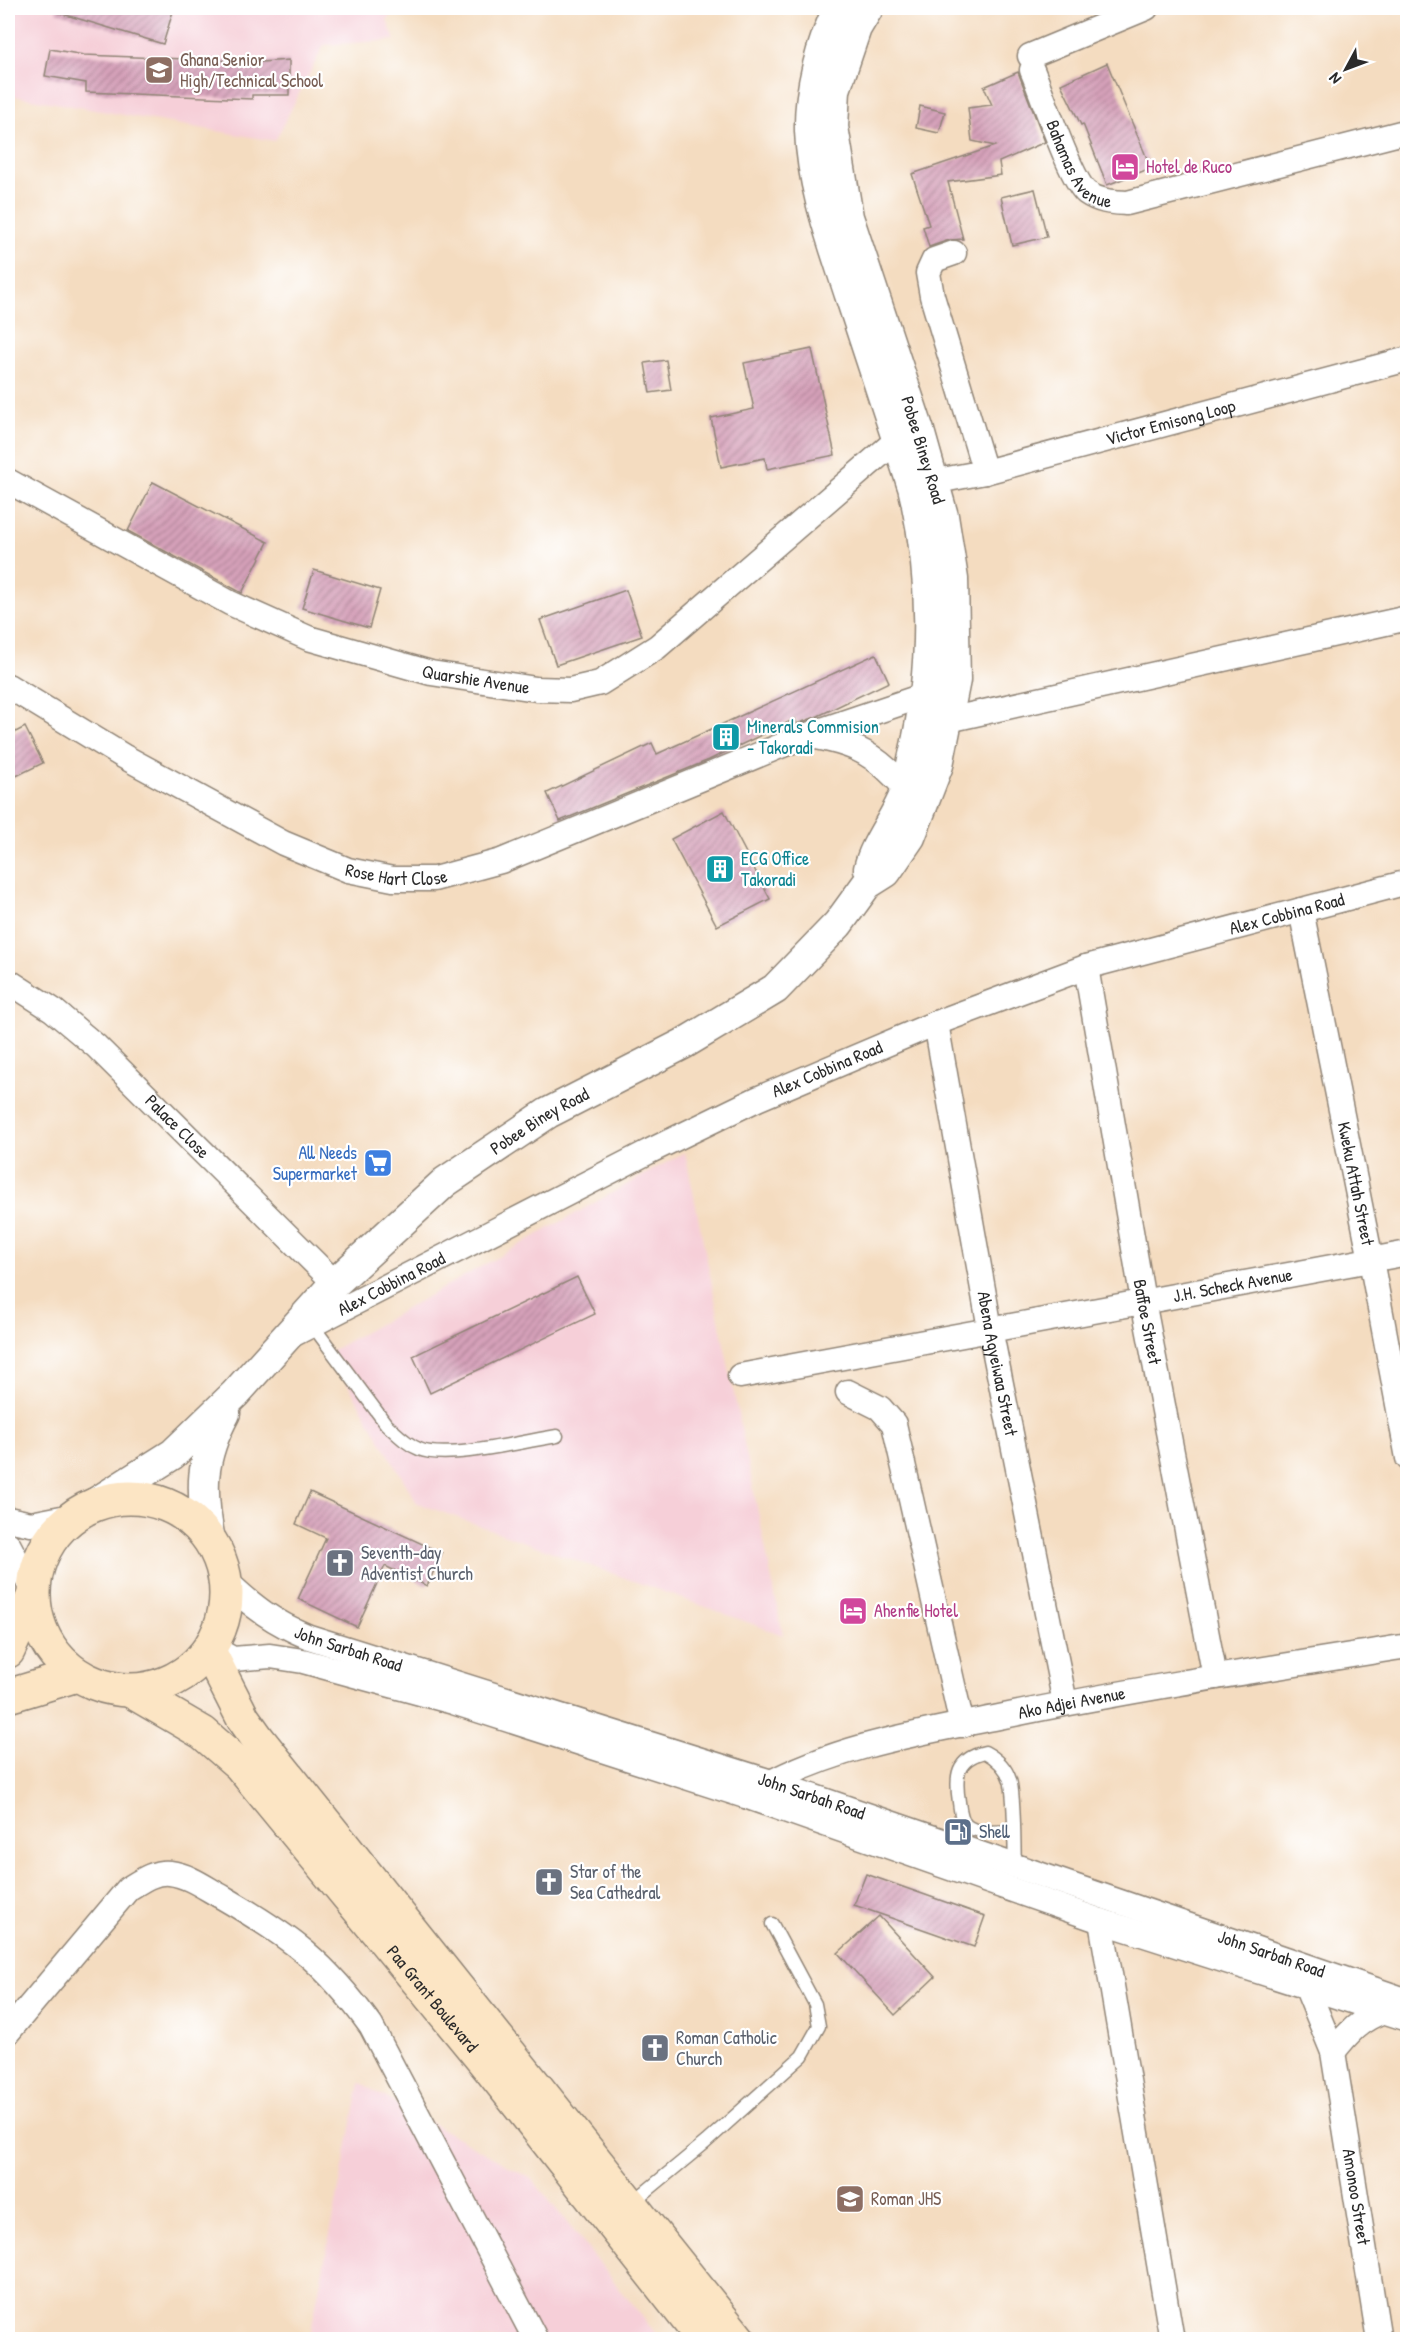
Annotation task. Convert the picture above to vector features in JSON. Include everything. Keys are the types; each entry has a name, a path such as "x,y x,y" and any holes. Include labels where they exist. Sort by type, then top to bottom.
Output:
{"main road":[{"path":"115,1498 137,1498 158,1502 178,1510 196,1524 210,1540 220,1560 226,1581 226,1604 221,1627 210,1649 193,1668 175,1680 154,1688 131,1691 112,1689 77,1675 60,1660 46,1642 37,1620 33,1594 36,1569 44,1549 56,1531 83,1510 115,1498"},
{"path":"8,1651 33,1594"},
{"name":"Paa Grant Boulevard","path":"210,1649 238,1710 258,1739 739,2340"},
{"path":"8,1696 77,1675"},
{"name":"Paa Grant Boulevard","path":"131,1691 203,1733 240,1765 491,2070 704,2340"}],"street":[{"name":"Pobee Biney Road","path":"839,8 822,49 815,84 810,130 813,165 827,224 898,439 921,519 927,578 929,650 924,716 907,790 871,863 867,884"},
{"name":"Pobee Biney Road","path":"235,1394 280,1341 335,1283 445,1182 491,1149 548,1113 683,1044 775,989 838,924 867,884 886,872 910,837 938,765 955,680 953,579 943,516 919,431 848,217 833,127 835,90 856,28 868,8"},
{"name":"Bahamas Avenue","path":"1146,8 1031,63 1067,158 1085,191 1100,201 1127,203 1407,131"},
{"path":"954,253 934,260 928,273 954,373 985,472"},
{"name":"Victor Emisong Loop","path":"932,482 985,472 1407,359"},
{"name":"Quarshie Avenue","path":"8,482 230,603 308,638 431,673 536,689 570,690 600,684 657,647 898,439"},
{"path":"948,720 1407,618"},
{"name":"Rose Hart Close","path":"8,687 123,756 283,843 348,870 393,879 434,879 501,861 807,735 925,695"},
{"path":"807,735 838,740 862,749 886,766 907,790"},
{"name":"Alex Cobbina Road","path":"280,1341 648,1152 758,1099 936,1023 1086,967 1407,882"},
{"name":"Kweku Attah Street","path":"1301,910 1371,1260 1407,1458"},
{"name":"Baffoe Street","path":"1086,967 1143,1301 1215,1677"},
{"name":"Palace Close","path":"8,981 53,1010 96,1046 335,1283"},
{"name":"Abena Agyeiwaa Street","path":"936,1023 990,1329 1065,1703"},
{"name":"J.H. Scheck Avenue","path":"740,1376 1407,1253"},
{"path":"848,1392 880,1408 894,1424 962,1725"},
{"path":"8,1519 31,1524 83,1510 173,1454 235,1394"},
{"path":"210,1540 203,1504 206,1455 235,1394"},
{"path":"8,1544 33,1594"},
{"name":"John Sarbah Road","path":"226,1581 258,1611 278,1624 309,1637 771,1782 1407,2001"},
{"name":"Ako Adjei Avenue","path":"745,1796 823,1759 864,1745 1065,1703 1407,1646"},
{"name":"John Sarbah Road","path":"210,1649 233,1659 270,1656 303,1661 453,1702 745,1796 1101,1921 1407,2019"},
{"path":"8,2032 128,1889 147,1876 169,1873 189,1878 278,1930 318,1962 348,1994 371,2026 536,2340"},
{"path":"1101,1921 1172,2340"},
{"name":"Amonoo Street","path":"1306,1986 1333,2052 1379,2340"},
{"path":"1333,2052 1354,2027 1367,2016 1384,2011"}],"lane":[{"path":"313,1326 386,1424 398,1436 420,1450 445,1454 557,1436"},
{"path":"1013,1831 984,1832 967,1826 961,1816 956,1782 963,1762 970,1755 985,1752 998,1760 1010,1781 1013,1831 1015,1867"},
{"path":"631,2204 706,2142 802,2056 819,2026 816,2004 772,1924"}],"shaded area":[{"name":"Ghana Senior High/Technical School","path":"8,8 397,8 387,20 395,40 324,45 275,141 8,95"},
{"path":"685,1152 783,1635 417,1503 329,1352"},
{"path":"360,2083 533,2180 660,2339 309,2340"}],"building":[{"path":"57,8 174,8 163,44 56,12"},
{"path":"50,49 84,55 261,62 289,60 289,95 252,95 252,99 86,92 86,83 45,76"},
{"path":"1107,63 1151,168 1107,185 1083,124 1081,125 1061,84"},
{"path":"1018,72 1045,142 999,162 1001,175 948,182 963,239 949,240 929,247 923,227 929,225 912,174 995,146 972,141 968,108 992,105 984,87"},
{"path":"920,106 945,112 939,133 916,128"},
{"path":"1035,189 1047,237 1012,245 1001,197"},
{"path":"812,349 835,455 767,469 765,458 721,467 711,418 754,409 744,363"},
{"path":"666,360 671,390 650,393 645,363"},
{"path":"153,482 268,542 242,593 128,531"},
{"path":"314,570 380,590 369,628 302,608"},
{"path":"626,590 642,636 556,665 540,620"},
{"path":"876,654 889,682 818,716 797,724 795,719 709,760 560,821 547,793 652,743 657,754"},
{"path":"25,727 43,763 8,780 8,736"},
{"name":"ECG Office Takoradi","path":"724,811 770,899 717,926 671,839"},
{"path":"577,1277 595,1314 430,1393 413,1356"},
{"path":"310,1492 442,1553 427,1586 385,1566 357,1627 298,1599 326,1538 296,1524"},
{"path":"866,1874 985,1916 974,1947 854,1905"},
{"path":"879,1916 935,1977 895,2015 838,1953"}],"place":[{"name":"Ghana Senior High/Technical School","path":"159,70"},
{"name":"Hotel de Ruco","path":"1125,167"},
{"name":"Minerals Commision - Takoradi","path":"726,737"},
{"name":"ECG Office Takoradi","path":"720,869"},
{"name":"All Needs Supermarket","path":"378,1163"},
{"name":"Seventh-day Adventist Church","path":"340,1563"},
{"name":"Ahenfie Hotel","path":"853,1611"},
{"name":"Shell","path":"958,1832"},
{"name":"Star of the Sea Cathedral","path":"549,1882"},
{"name":"Roman Catholic Church","path":"655,2048"},
{"name":"Roman JHS","path":"850,2199"}]}
